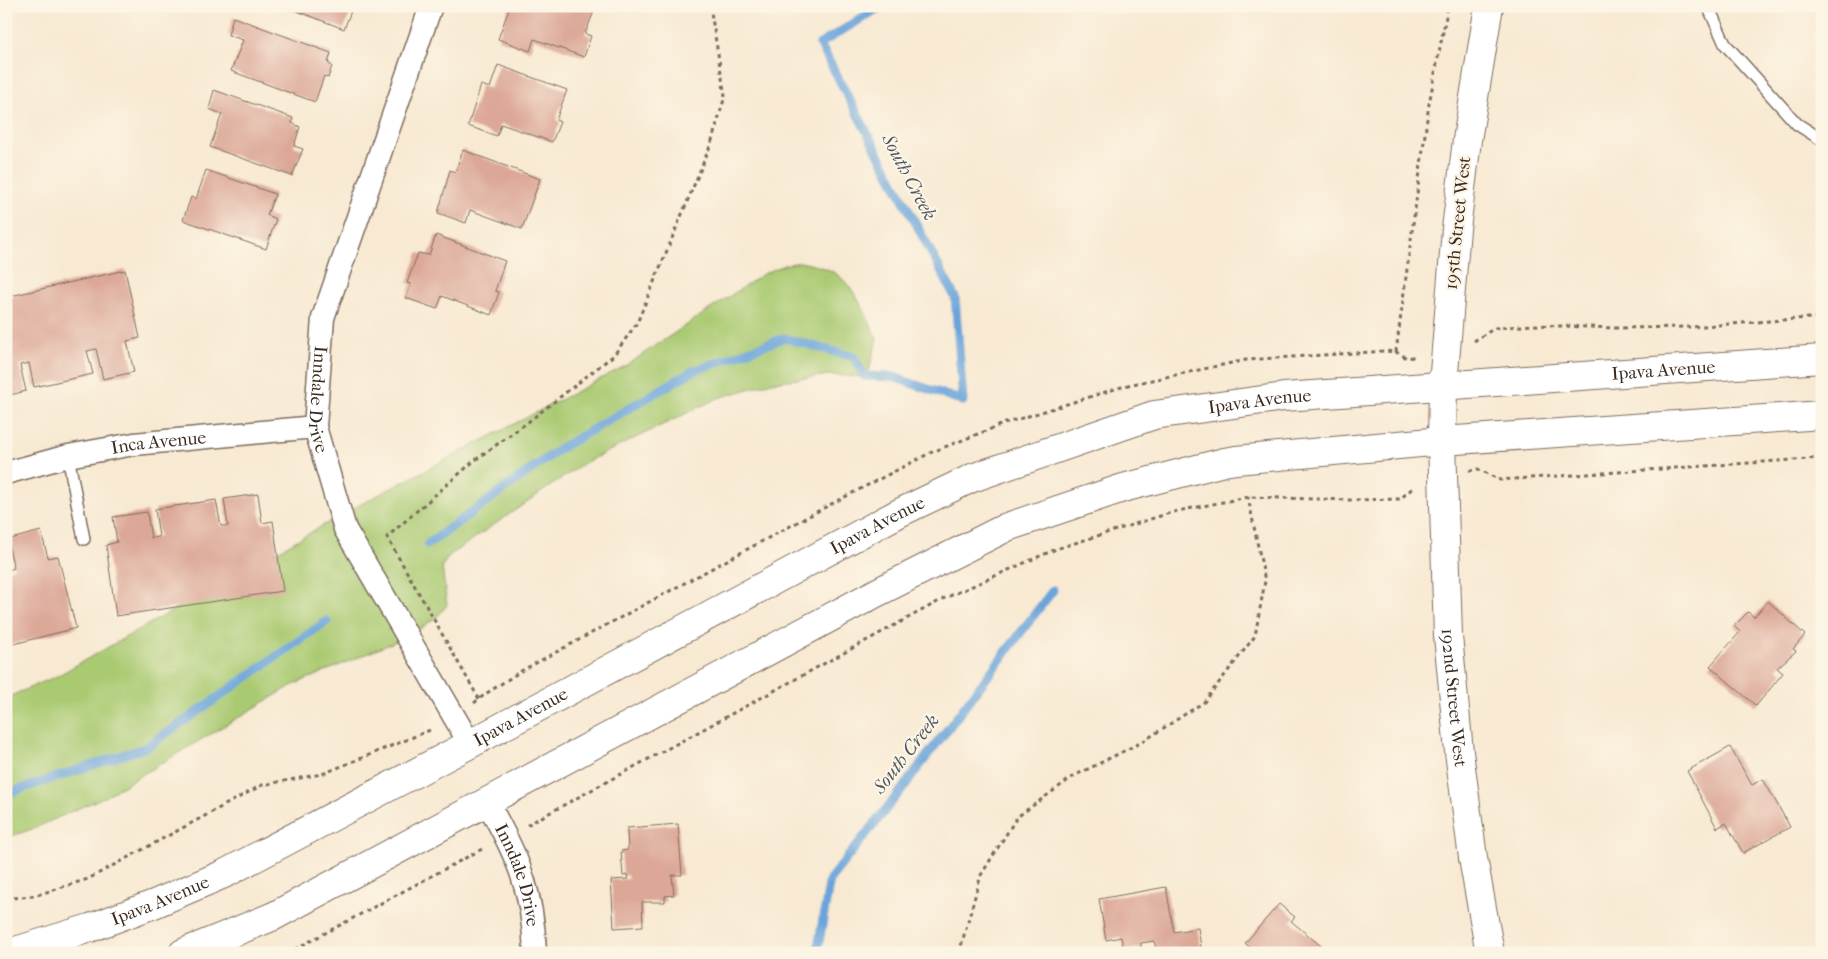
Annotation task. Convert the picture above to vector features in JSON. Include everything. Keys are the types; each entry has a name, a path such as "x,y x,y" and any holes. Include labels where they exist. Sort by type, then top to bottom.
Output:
{"street":[{"name":"Inndale Drive","path":"431,6 323,318 315,427 345,529 470,744"},
{"name":"195th Street West","path":"1442,440 1443,385 1457,220 1467,140 1488,6"},
{"name":"Ipava Avenue","path":"9,953 90,928 154,904 224,874 899,513 972,478 1154,415 1284,397 1822,359"},
{"path":"183,953 274,916 878,592 1006,528 1123,488 1224,462 1442,440 1822,415"},
{"name":"Inca Avenue","path":"6,473 68,456 134,444 315,427"},
{"name":"192nd Street West","path":"1442,440 1448,636 1460,770 1490,953"},
{"name":"Inndale Drive","path":"488,802 506,836 524,878 534,930 535,953"}],"lane":[{"path":"1708,6 1725,44 1797,124 1822,140"},
{"path":"68,456 84,539"}],"path":[{"path":"479,699 387,537 474,461 614,356 637,323 711,144 725,96 710,6"},
{"path":"1396,352 1429,104 1448,6"},
{"path":"288,953 944,599 1056,549 1173,512 1248,497 1350,500 1400,499 1418,484 1477,469 1500,480 1822,458"},
{"path":"959,953 981,875 1017,817 1074,776 1142,742 1204,702 1255,636 1265,581 1248,497"}],"green space":[{"path":"800,262 827,269 836,274 845,281 858,299 877,339 870,367 863,377 830,375 772,382 718,398 584,463 450,555 442,566 447,605 438,616 413,634 293,685 106,796 35,828 6,838 6,698 57,676 359,505 625,366 763,274 784,265"}],"building":[{"path":"284,6 353,6 344,29"},
{"path":"510,6 596,6 585,34 591,36 584,57 534,39 530,51 498,39"},
{"path":"233,17 331,53 328,63 332,66 328,78 324,76 315,102 231,71 243,40 228,35"},
{"path":"498,65 567,90 556,120 560,122 552,142 501,124 497,136 468,126 481,85 490,88"},
{"path":"214,90 293,118 292,123 300,127 294,146 303,149 292,176 210,147 222,114 209,109"},
{"path":"463,150 540,179 522,229 470,210 466,223 438,213 450,170 455,172"},
{"path":"206,170 275,194 267,215 276,219 266,249 183,220 191,197 196,199"},
{"path":"436,235 505,261 495,291 499,292 491,315 442,296 437,309 406,298 411,284 407,283 418,253 429,255"},
{"path":"125,270 140,338 127,341 134,372 103,379 96,349 87,351 93,374 34,387 29,363 20,365 26,391 6,396 6,297"},
{"path":"258,494 262,523 273,521 283,591 116,616 106,545 117,542 113,517 147,512 151,538 159,537 155,509 216,500 221,526 228,526 224,499"},
{"path":"41,531 48,558 58,556 76,628 6,646 6,571 14,568 7,540"},
{"path":"1768,601 1805,635 1793,649 1796,651 1777,668 1783,673 1756,706 1710,666 1740,632 1734,626 1748,612 1754,617"},
{"path":"1730,747 1752,785 1763,779 1790,827 1743,853 1726,823 1717,828 1687,771"},
{"path":"678,824 682,875 672,875 674,895 665,896 665,902 642,902 643,926 614,928 611,880 628,879 627,875 623,876 621,851 628,850 627,828"},
{"path":"1166,887 1174,932 1198,928 1202,953 1157,953 1154,941 1141,943 1141,948 1124,951 1121,937 1106,940 1099,899"},
{"path":"1279,904 1295,917 1291,921 1327,951 1325,953 1256,953 1245,943"}],"waterway":[{"path":"428,544 561,448 691,372 784,338 854,357 864,376 893,377 963,401 955,297 820,44 882,6"},
{"name":"South Creek","path":"817,953 830,879 903,788 1053,590"},
{"path":"6,794 147,747 327,621"}]}
